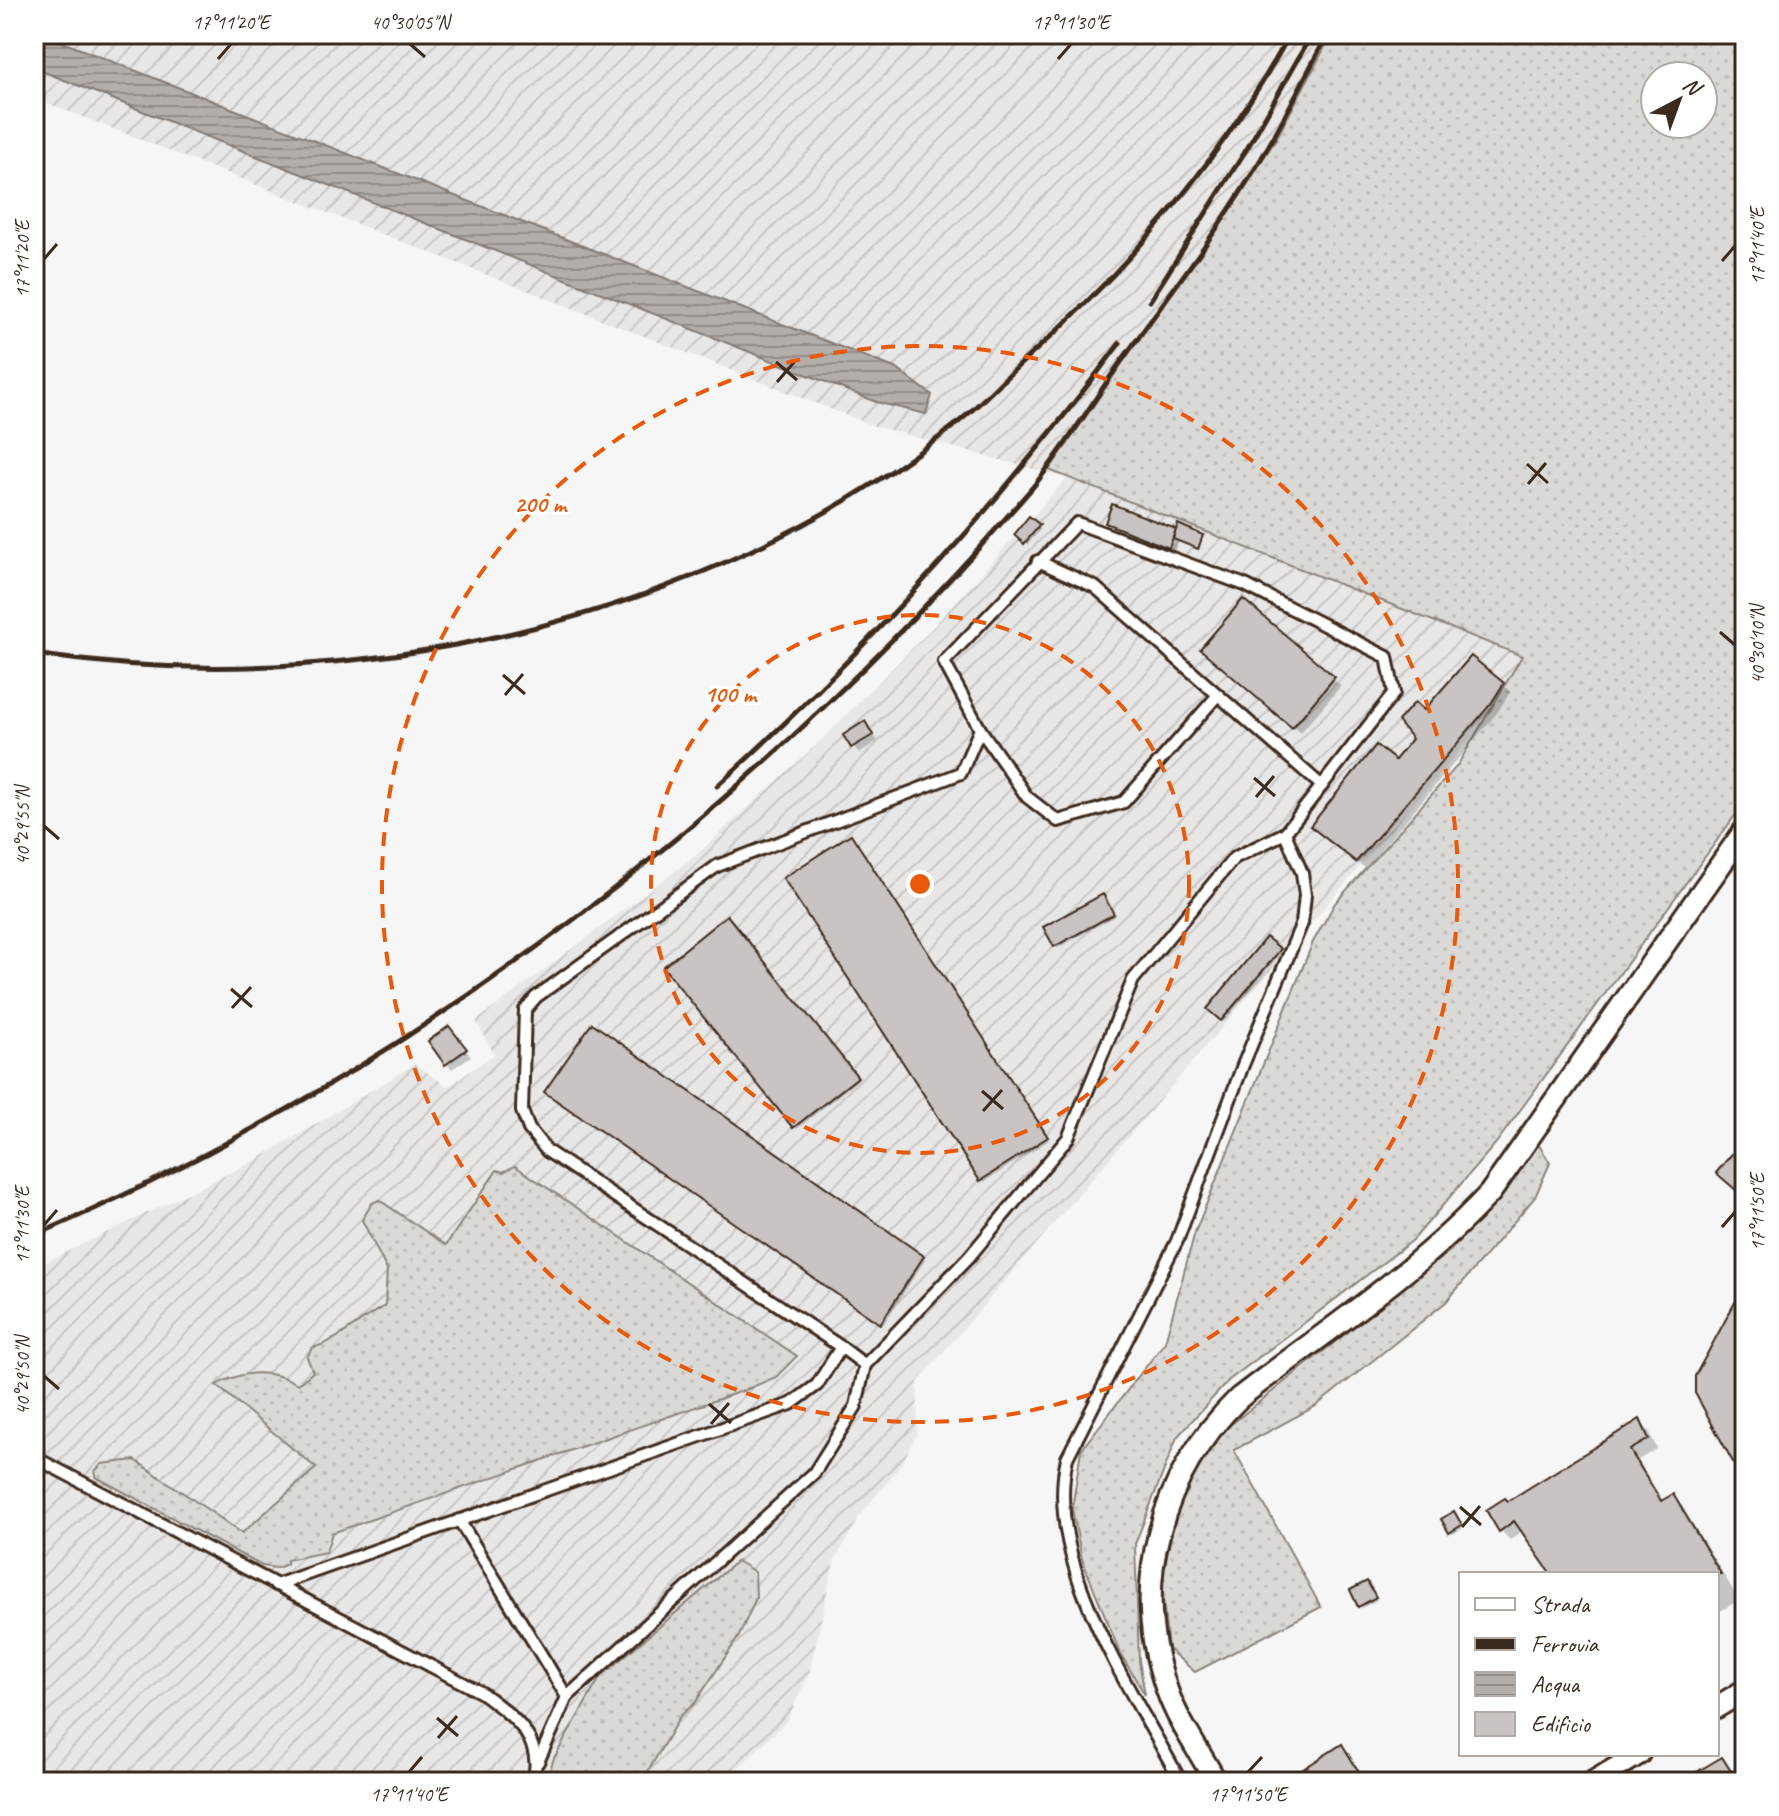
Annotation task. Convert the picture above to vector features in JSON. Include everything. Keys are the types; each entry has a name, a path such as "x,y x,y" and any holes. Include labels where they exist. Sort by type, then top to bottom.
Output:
{"street":[{"path":"1216,1782 1167,1692 1152,1626 1148,1588 1153,1556 1171,1491 1186,1463 1215,1421 1239,1398 1409,1272 1447,1240 1490,1193 1745,830"},
{"path":"1719,1706 1745,1690"},
{"path":"1593,1782 1636,1756"}],"lane":[{"path":"533,1782 538,1762 567,1697 814,1473 856,1406 865,1365 969,1257 1068,1138 1133,980 1234,858 1285,833 1394,693 1387,657 1245,585 1077,523 944,662 980,729 1027,797 1058,821 1124,802 1217,696"},
{"path":"1038,561 1095,587 1322,786"},
{"path":"865,1365 547,1151 529,1129 522,1111 525,1010 536,997 604,944 717,866 961,773 980,729"},
{"path":"1181,1782 1085,1601 1068,1547 1062,1481 1067,1458 1177,1241 1243,1065 1302,923 1305,895 1302,873 1285,833"},
{"path":"276,1585 791,1404 817,1385 841,1347"},
{"path":"34,1457 482,1693 513,1716 526,1732 538,1762"},
{"path":"459,1520 567,1697"}],"shaded area":[{"path":"34,34 1745,34 1745,810 1522,656 1489,716 918,1382 917,1434 902,1463 860,1516 834,1562 809,1674 786,1722 723,1782 34,1782 34,1268 256,1160 415,1064 448,1087 494,1054 476,1021 695,856 825,737 937,623 1067,478 874,426 34,98"},
{"path":"1332,34 1745,34 1745,802 1497,1142 1413,1240 1229,1380 1177,1437 1135,1544 1139,1661 1145,1695 1120,1653 1082,1559 1072,1509 1081,1450 1165,1342 1195,1232 1313,942 1335,903 1457,766 1522,656 1049,470 1275,141"},
{"path":"1537,1142 1550,1163 1535,1197 1446,1302 1316,1406 1234,1450 1321,1607 1195,1672 1168,1649 1161,1581 1178,1505 1215,1437 1451,1250"},
{"path":"515,1166 797,1356 776,1377 745,1390 332,1533 326,1552 287,1560 287,1564 277,1568 262,1566 96,1477 95,1471 102,1464 135,1460 242,1533 316,1468 216,1385 237,1376 257,1373 278,1376 298,1384 313,1372 307,1357 312,1348 332,1340 385,1306 387,1270 362,1220 372,1203 379,1200 446,1245 497,1170 503,1172"},
{"path":"737,1561 755,1572 756,1598 739,1636 695,1703 680,1716 642,1782 546,1782 554,1758 601,1676"}],"water":[{"path":"34,34 42,34 897,369 932,395 926,414 876,402 34,68"}],"building":[{"path":"1112,504 1176,529 1169,548 1105,523"},
{"path":"1029,516 1040,525 1024,544 1014,535"},
{"path":"1178,524 1203,535 1198,549 1173,539"},
{"path":"1243,599 1335,677 1292,728 1200,649"},
{"path":"1471,656 1504,683 1490,705 1356,862 1310,826 1376,745 1395,760 1412,739 1398,721 1415,702 1424,710"},
{"path":"865,721 873,735 851,748 843,735"},
{"path":"851,834 1048,1137 980,1181 783,878"},
{"path":"1103,894 1114,914 1054,947 1043,927"},
{"path":"727,915 858,1077 793,1128 663,967"},
{"path":"1266,937 1281,949 1221,1021 1207,1009"},
{"path":"592,1023 924,1256 880,1324 544,1092"},
{"path":"449,1026 467,1049 445,1065 428,1041"},
{"path":"1745,1138 1745,1179 1736,1190 1716,1173"},
{"path":"1745,1284 1745,1484 1695,1393 1695,1376"},
{"path":"1640,1419 1649,1439 1630,1450 1661,1501 1673,1494 1721,1574 1550,1572 1514,1521 1499,1532 1486,1510 1505,1498 1508,1501"},
{"path":"1454,1511 1462,1525 1449,1533 1441,1519"},
{"path":"1367,1581 1376,1597 1358,1607 1350,1590"},
{"path":"1342,1744 1365,1782 1283,1782"},
{"path":"1722,1757 1738,1782 1680,1782"}],"railway":[{"path":"34,654 153,666 274,666 397,655 518,632 636,597 750,551 856,494 955,425 1065,323 1138,247 1205,166 1264,79 1290,34"},
{"path":"1150,301 1248,147 1312,34"},
{"path":"34,1236 176,1169 314,1094 447,1010 575,919 698,820 815,715 927,604 1044,473 1235,201 1271,142 1328,34"},
{"path":"717,786 879,629 979,518 1120,343"}]}
